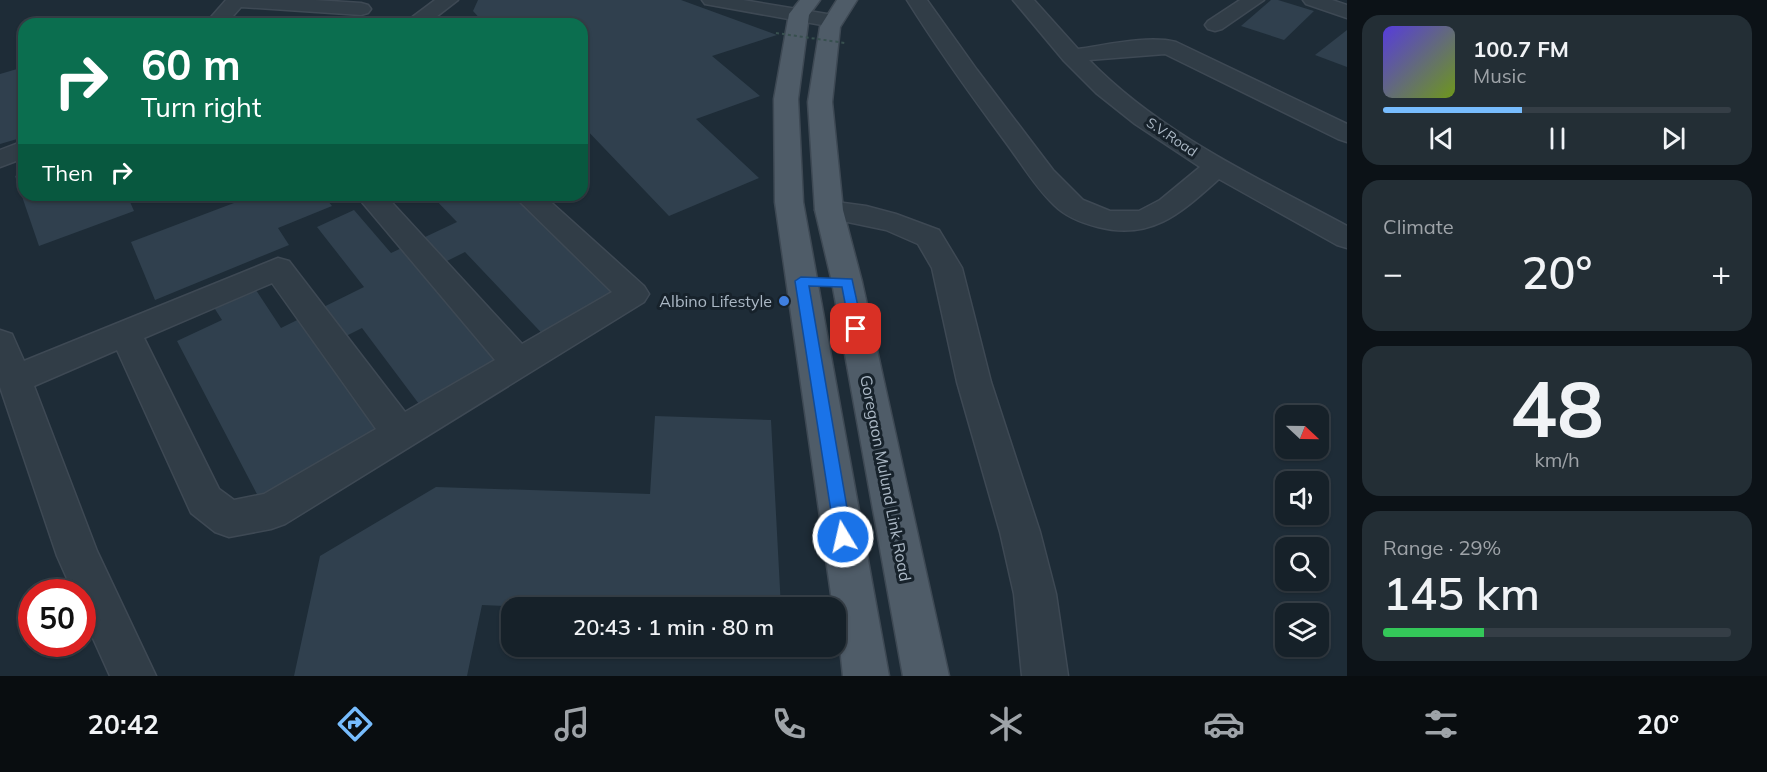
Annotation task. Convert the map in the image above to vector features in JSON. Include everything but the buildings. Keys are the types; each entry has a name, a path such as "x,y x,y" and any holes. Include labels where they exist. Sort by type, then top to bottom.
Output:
{"main road":[{"name":"Goregaon Mulund Link Road","path":"813,17 830,27 820,102 829,210 847,282 926,676"},
{"path":"813,17 786,99 789,202 866,676"},
{"path":"801,281 847,282"}],"street":[{"path":"424,18 448,0"},
{"path":"712,0 748,2 758,10 813,17"},
{"path":"917,0 965,73 1027,152 1065,200 1085,214 1102,219 1139,221 1164,209 1216,167"},
{"name":"S.V.Road","path":"1023,0 1072,56 1116,99 1216,167 1347,238"},
{"path":"1215,25 1254,0"},
{"path":"1313,0 1347,12"},
{"path":"220,18 236,1 361,9"},
{"path":"1072,56 1125,49 1168,47 1347,134"},
{"path":"0,159 18,152"},
{"path":"375,201 517,363"},
{"path":"125,333 205,501 228,519 271,511 633,294 533,201"},
{"path":"829,210 866,215 896,223 929,237 947,268 974,382 1020,532 1035,594 1046,676"},
{"path":"15,380 278,268 400,433"},
{"path":"0,343 37,437 78,556 133,676"}],"place":[{"name":"Albino Lifestyle","path":"784,301"}],"route":[{"path":"843,537 801,281 847,282 856,329"}]}
